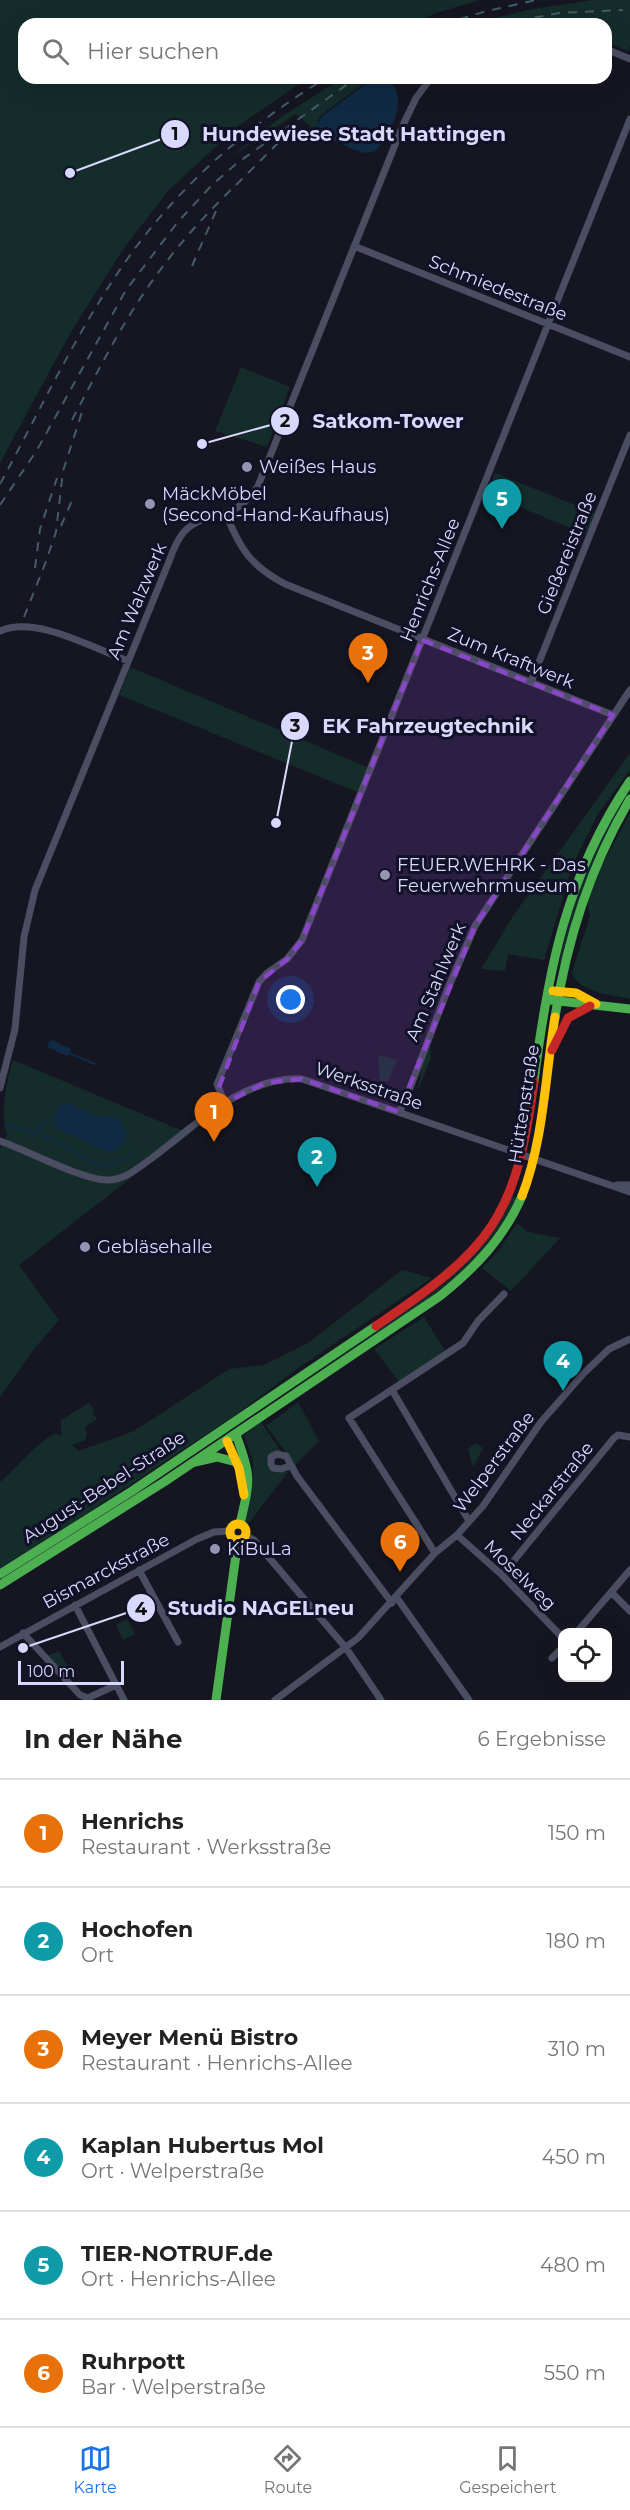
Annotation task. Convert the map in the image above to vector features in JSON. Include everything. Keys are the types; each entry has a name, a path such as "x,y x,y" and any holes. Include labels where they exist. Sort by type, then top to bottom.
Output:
{"main road":[{"name":"Hüttenstraße","path":"225,1428 416,1299 459,1266 497,1220 516,1174 528,1121 546,996 562,927 581,866 608,814 630,781"},
{"name":"Hüttenstraße","path":"236,1435 463,1277 482,1259 507,1226 528,1178 540,1125 557,1001 576,915 590,875 630,800"},
{"path":"546,996 560,990 588,997 596,1004"},
{"path":"546,996 557,1001 630,1010"},
{"path":"550,1052 568,1018 596,1004"},
{"path":"225,1428 236,1435 249,1469 249,1486 240,1524"},
{"path":"225,1428 227,1441 242,1478 244,1501"},
{"name":"August-Bebel-Straße","path":"0,1574 84,1522 225,1428"},
{"name":"August-Bebel-Straße","path":"0,1585 236,1435"},
{"name":"August-Bebel-Straße","path":"193,1462 217,1457 236,1462"},
{"path":"216,1700 245,1528 240,1524 233,1525 230,1531 231,1536 242,1537"}],"street":[{"path":"612,52 630,59"},
{"name":"Am Walzwerk","path":"0,1088 14,1038 24,937 35,891 180,538 194,525 226,514 246,503 258,486 406,118 427,84"},
{"name":"Henrichs-Allee","path":"225,1103 217,1084 259,982 288,960 302,940 630,119"},
{"name":"Schmiedestraße","path":"354,246 630,357"},
{"name":"Gießereistraße","path":"531,682 630,435"},
{"name":"Zum Kraftwerk","path":"226,514 237,542 247,557 275,579 613,716"},
{"path":"0,631 19,625 43,628 128,661"},
{"name":"Am Stahlwerk","path":"399,1112 475,926 630,690"},
{"name":"Werksstraße","path":"0,1141 88,1176 107,1180 115,1179 136,1170 225,1103 265,1083 292,1078 310,1081 630,1192"},
{"name":"Werksstraße","path":"611,1185 630,1185"},
{"path":"435,1553 349,1418 463,1343 477,1321 504,1294"},
{"name":"Welperstraße","path":"275,1700 358,1638 435,1553 457,1535 483,1506 541,1422 569,1390 609,1349 630,1339"},
{"path":"392,1389 469,1521"},
{"name":"Neckarstraße","path":"502,1575 614,1438 618,1435 630,1437"},
{"path":"290,1466 469,1700"},
{"name":"Bismarckstraße","path":"0,1647 205,1536 219,1531 230,1531"},
{"name":"Moselweg","path":"457,1535 502,1575 558,1633"},
{"path":"242,1537 255,1542 346,1648 381,1700"},
{"path":"139,1570 177,1642"},
{"path":"581,1628 630,1570"},
{"path":"612,1593 630,1611"},
{"path":"75,1605 124,1700"},
{"path":"23,1633 80,1695 88,1698 116,1685"},
{"path":"552,1658 558,1652"}],"highlighted area":[{"path":"422,640 613,715 475,926 399,1112 302,1079 265,1083 225,1103 218,1090 259,982 287,959 302,940"}],"green space":[{"path":"0,0 480,0 426,18 18,18 18,84 299,84 238,126 169,190 126,245 72,330 0,463"},
{"path":"593,0 630,0 630,46 628,51 612,44 612,18 495,18 532,9"},
{"path":"333,84 363,84 320,116 317,124 320,135 296,114 229,158 281,117"},
{"path":"241,367 290,387 267,447 215,431"},
{"path":"495,473 595,513 586,534 487,494"},
{"path":"130,667 367,767 357,792 119,695"},
{"path":"630,753 630,770 598,814 573,864 544,960 508,954 505,971 481,969 513,916"},
{"path":"630,788 630,793 616,815 557,973 568,924 593,853"},
{"path":"630,813 630,999 596,992 580,984 572,972 590,916 587,900 596,876"},
{"path":"430,1044 431,1058 417,1093 422,1065"},
{"path":"378,1055 397,1060 388,1081 380,1081"},
{"path":"13,1060 190,1134 148,1165 125,1172 136,1174 19,1265 59,1320 34,1349 0,1397 0,1149 7,1135 4,1118 5,1098"},
{"path":"512,1196 517,1198 505,1221 474,1260 456,1277 416,1307 271,1404 445,1283"},
{"path":"517,1223 528,1232 560,1238 511,1291 482,1268 499,1250"},
{"path":"402,1270 432,1278 301,1366 237,1414 68,1526 0,1568 0,1482 40,1443 56,1433 61,1437 61,1420 89,1403 94,1410 92,1412 97,1419 84,1428 87,1433 85,1440 72,1445 79,1451 134,1431 229,1369 264,1365 308,1343"},
{"path":"424,1317 446,1352 399,1382 374,1349"},
{"path":"298,1402 319,1441 293,1467 289,1456 266,1426"},
{"path":"261,1422 282,1453 268,1461 281,1472 289,1471 247,1525 244,1523 253,1476 253,1461 244,1435"},
{"path":"476,1443 483,1448 473,1467 468,1449"},
{"path":"127,1619 135,1634 123,1640 116,1625"},
{"path":"59,1651 67,1665 63,1672 48,1656"}],"water":[{"path":"366,84 391,84 396,89 398,100 392,126 386,138 373,152 361,152 324,135 317,125 321,117"},
{"path":"52,1040 71,1049 68,1056 48,1048 48,1043"},
{"path":"69,1103 95,1116 112,1116 120,1120 127,1134 123,1144 118,1149 107,1152 55,1127 54,1117 59,1106"}],"waterway":[{"path":"69,1053 95,1064"},
{"path":"33,1133 45,1121"},
{"path":"8,1124 52,1139 84,1158 102,1165 112,1164 136,1150"}],"railway":[{"path":"463,18 536,0"},
{"path":"533,18 559,13 623,10"},
{"path":"0,484 64,363 98,304 136,247 199,175 247,133 316,84"},
{"path":"0,505 37,450 126,290 177,223 212,185 236,164 348,84"},
{"path":"236,185 283,138"},
{"path":"72,420 115,341 151,283 191,231 242,179"},
{"path":"192,266 216,211"},
{"path":"24,617 56,532 63,471 82,412"},
{"path":"35,568 40,529 57,478"},
{"path":"61,526 73,498"}],"traffic: fast":[{"path":"534,1081 546,1001 563,925 590,852 630,781"},
{"path":"555,1017 566,960 582,904 603,851 630,799"},
{"path":"550,1000 630,1009"},
{"path":"0,1585 164,1482 440,1296 477,1263 497,1239 522,1196"},
{"path":"0,1574 132,1491 376,1326"},
{"path":"236,1435 245,1460 248,1479 240,1524"},
{"path":"195,1462 217,1457 236,1462"},
{"path":"216,1700 238,1540"}],"traffic: slow":[{"path":"553,991 576,993 596,1004"},
{"path":"522,1196 535,1152 555,1017"},
{"path":"227,1441 239,1468 244,1495"},
{"path":"235,1524 241,1524 246,1532 244,1538 235,1540 230,1535 230,1529 235,1524"}],"traffic: jam":[{"path":"552,1050 568,1018 590,1006"},
{"path":"376,1326 446,1275 471,1251 491,1227 506,1199 518,1167 534,1081"}],"place":[{"name":"Hundewiese Stadt Hattingen","path":"70,173"},
{"name":"Satkom-Tower","path":"202,444"},
{"name":"Weißes Haus","path":"247,467"},
{"name":"MäckMöbel (Second-Hand-Kaufhaus)","path":"150,504"},
{"name":"TIER-NOTRUF.de","path":"502,529"},
{"name":"Meyer Menü Bistro","path":"368,683"},
{"name":"EK Fahrzeugtechnik","path":"276,823"},
{"name":"FEUER.WEHRK - Das Feuerwehrmuseum","path":"385,875"},
{"name":"Henrichs","path":"214,1142"},
{"name":"Hochofen","path":"317,1187"},
{"name":"Gebläsehalle","path":"85,1247"},
{"name":"Kaplan Hubertus Mol","path":"563,1391"},
{"name":"KiBuLa","path":"215,1549"},
{"name":"Ruhrpott","path":"400,1572"},
{"name":"Studio NAGELneu","path":"23,1648"}]}
